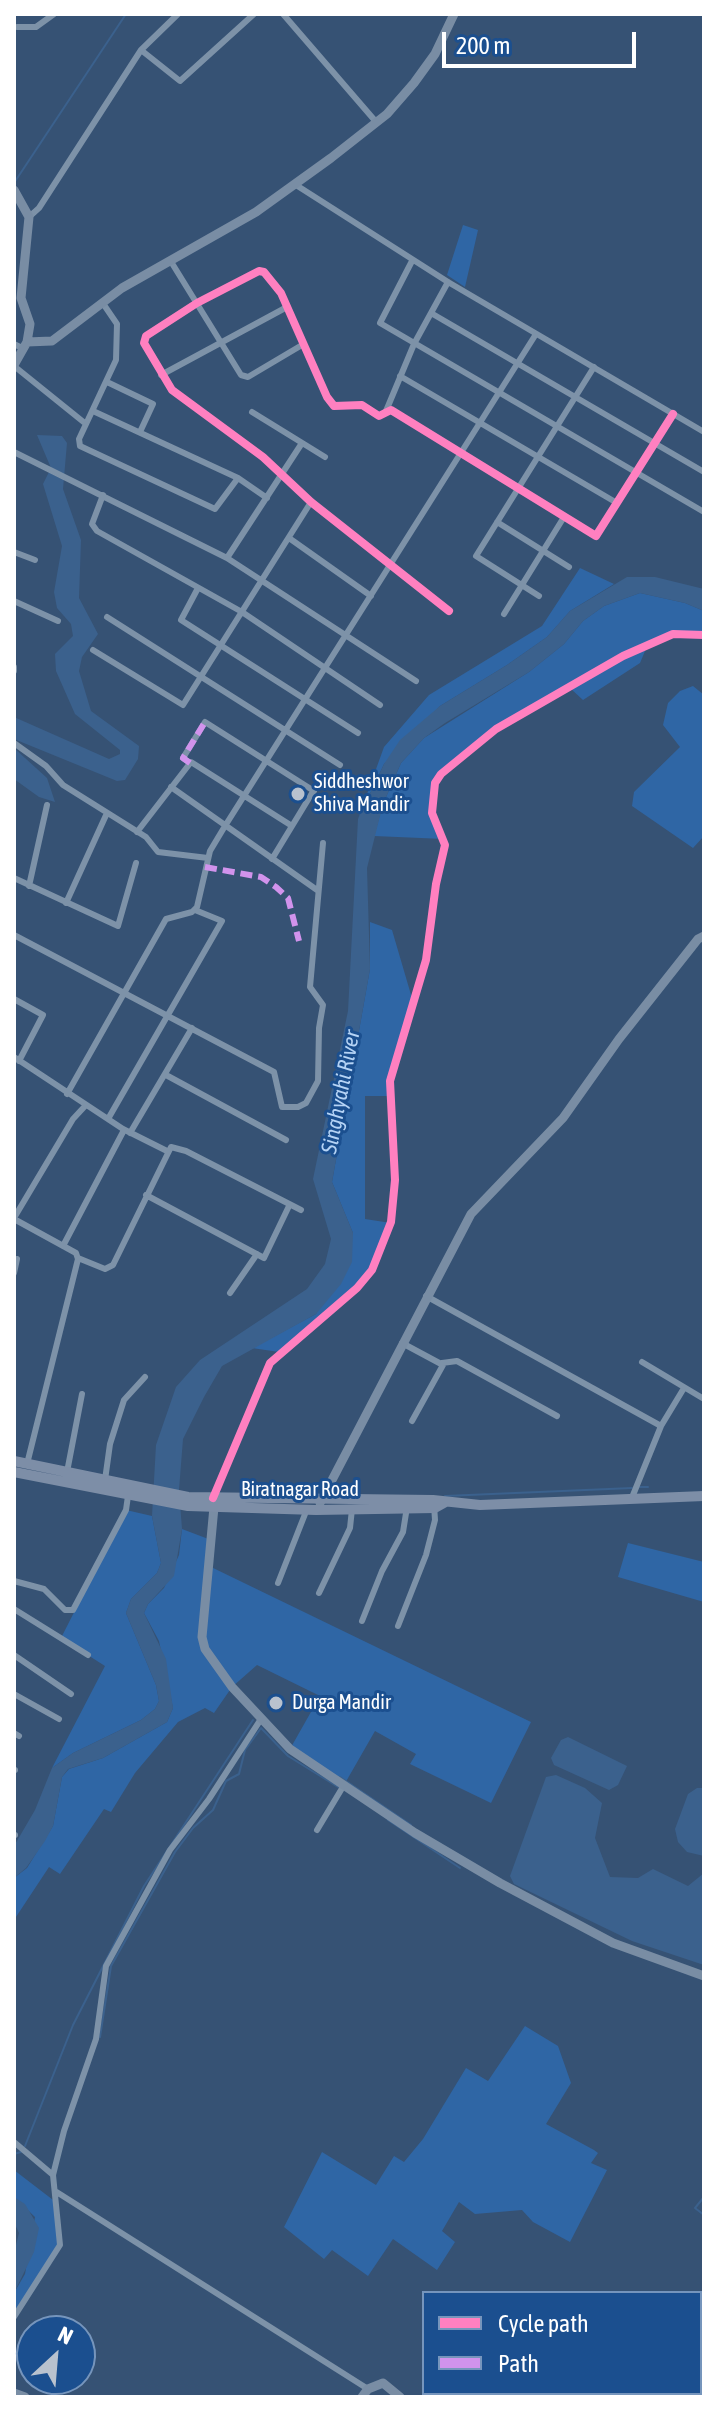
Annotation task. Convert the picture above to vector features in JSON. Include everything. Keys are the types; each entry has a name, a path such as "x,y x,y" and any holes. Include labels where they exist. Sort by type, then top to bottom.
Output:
{"main road":[{"name":"Biratnagar Road","path":"14,1461 105,1480 144,1494 188,1501 352,1509 437,1504"},
{"name":"Biratnagar Road","path":"14,1472 128,1496 144,1494"},
{"name":"Biratnagar Road","path":"315,1507 704,1496"}],"street":[{"path":"17,27 36,27 54,14"},
{"path":"29,217 39,208 141,50 178,14"},
{"path":"141,50 180,81 254,14"},
{"path":"283,14 377,123"},
{"path":"21,345 52,341 102,302 296,185 377,123 414,83 435,54 454,14"},
{"path":"296,185 412,261 704,432"},
{"path":"14,190 29,217 21,298 30,324 14,366 86,424"},
{"path":"170,260 241,375 248,377 302,345"},
{"path":"412,261 380,323 704,512"},
{"path":"448,282 414,344 386,411 379,416 362,405 334,406 302,345 287,307 270,277 259,271 197,303 146,336 144,343 161,375 188,404 263,457 311,502 449,611"},
{"path":"102,302 118,330 116,360 79,441 82,447 215,509 238,478"},
{"path":"161,375 287,307"},
{"path":"431,313 704,472"},
{"path":"195,910 208,858 225,826 536,334"},
{"path":"539,596 476,557 594,367"},
{"path":"400,376 617,503"},
{"path":"107,382 153,404 140,432"},
{"path":"93,411 238,478 267,498"},
{"path":"386,411 399,415 596,536 673,414"},
{"path":"252,412 325,457"},
{"path":"227,558 302,443"},
{"path":"14,452 64,474 227,558 416,681"},
{"path":"103,495 93,528 242,612 380,705"},
{"path":"93,650 183,705 311,502"},
{"path":"504,614 564,517"},
{"path":"497,522 569,567"},
{"path":"289,538 371,596"},
{"path":"14,552 35,560"},
{"path":"198,588 181,620 222,643 358,733"},
{"path":"14,601 58,621"},
{"path":"107,617 285,733 340,765"},
{"path":"704,635 673,634 623,656 496,729 435,783 432,813 445,845 436,884 426,960 390,1081 395,1180 391,1222 372,1270 357,1288 270,1363 214,1503 202,1637 214,1665 290,1749 500,1883 613,1943 704,1976"},
{"path":"292,826 183,758 205,722 314,791"},
{"path":"14,743 46,766 63,785 137,832 158,852 208,858"},
{"path":"137,832 190,763"},
{"path":"272,859 320,780"},
{"path":"171,787 317,890"},
{"path":"29,886 47,805"},
{"path":"66,903 107,813"},
{"path":"14,935 276,1073 283,1108 306,1103 318,1081 319,1028 323,1005 310,987 323,843"},
{"path":"14,878 120,925 136,863"},
{"path":"67,1094 166,919 195,910 222,921 108,1119"},
{"path":"278,1583 315,1507 471,1214 563,1118 619,1039 698,939 704,936"},
{"path":"14,999 43,1015 17,1059 127,1131 167,1151"},
{"path":"63,1246 127,1131 166,1075 192,1028"},
{"path":"166,1075 286,1140"},
{"path":"86,1105 73,1119 14,1218 78,1258 109,1268 167,1151 176,1147 301,1210"},
{"path":"146,1195 264,1258 289,1206"},
{"path":"230,1293 257,1254"},
{"path":"27,1464 78,1258"},
{"path":"14,1273 17,1259"},
{"path":"426,1296 661,1426"},
{"path":"402,1343 442,1363 457,1361 557,1416"},
{"path":"642,1362 704,1399"},
{"path":"412,1421 442,1363"},
{"path":"105,1480 110,1444 124,1400 145,1377"},
{"path":"631,1500 661,1426 684,1388"},
{"path":"67,1472 82,1394"},
{"path":"15,1583 44,1589 65,1610 73,1610 126,1510 128,1496"},
{"path":"398,1626 426,1555 437,1504"},
{"path":"362,1621 382,1571 403,1532 407,1507"},
{"path":"319,1593 350,1528 352,1509"},
{"path":"14,1609 88,1655"},
{"path":"14,1655 71,1694"},
{"path":"14,1694 59,1719"},
{"path":"14,2317 60,2245 53,2175 64,2131 96,2039 106,1966 170,1850 209,1799 261,1719"},
{"path":"317,1830 344,1785"},
{"path":"14,2142 53,2175"},
{"path":"55,2191 365,2393 383,2383 400,2397"},
{"path":"14,2393 25,2397"}],"shaded area":[{"path":"463,225 478,230 465,287 447,275"},
{"path":"580,568 614,584 570,611 547,637 440,706 384,764 358,819 384,747 429,695 542,626"},
{"path":"640,593 685,603 704,611 704,635 685,632 648,644 640,663 583,700 570,688 513,719 469,750 435,784 432,813 444,839 374,836 383,804 401,763 424,738 529,672 564,644 583,621 604,606"},
{"path":"693,686 704,695 704,836 693,848 632,806 634,792 680,747 663,725 668,703 680,691"},
{"path":"370,922 392,930 414,1005 392,1065 390,1096 365,1096 365,1219 391,1223 372,1270 357,1288 279,1352 252,1348 316,1314 353,1233 332,1182 370,969"},
{"path":"126,1510 152,1516 161,1563 157,1573 131,1599 126,1613 156,1685 159,1701 155,1709 141,1720 73,1753 52,1768 105,1666 61,1638"},
{"path":"182,1529 211,1540 209,1566 531,1722 491,1803 410,1764 416,1754 375,1731 344,1785 290,1749 320,1696 257,1665 232,1687 214,1713 205,1708 178,1722 135,1773 111,1812 104,1809 60,1874 49,1867 14,1920 14,1878 27,1868 53,1826 62,1777 69,1769 103,1758 167,1722 173,1708 159,1641 144,1613 148,1604 164,1588 179,1555"},
{"path":"628,1543 704,1562 704,1602 618,1577"},
{"path":"525,2026 558,2046 571,2083 546,2124 598,2153 591,2163 607,2170 570,2242 533,2222 522,2210 475,2214 459,2202 442,2231 455,2242 437,2270 393,2239 368,2276 332,2250 324,2259 284,2227 322,2152 376,2185 394,2156 404,2162 423,2139 466,2068 488,2081"},
{"path":"14,2170 57,2203 60,2245 14,2317 14,2293 25,2274 35,2217 14,2197"}],"water":[{"path":"37,435 62,436 67,443 63,489 81,540 79,598 98,634 82,657 79,671 91,711 139,746 138,759 125,780 117,781 14,739 14,717 109,759 120,754 120,750 75,714 56,671 55,654 73,636 71,624 57,608 54,592 62,546 43,484 51,468"},
{"name":"Singhyahi River","path":"627,577 655,577 704,589 704,611 685,603 640,593 604,606 583,621 564,644 529,672 445,723 424,738 401,763 383,804 367,868 370,969 332,1182 353,1233 352,1262 341,1284 316,1314 222,1366 204,1397 183,1439 179,1490 182,1529 174,1576 148,1604 144,1613 166,1659 173,1708 167,1722 103,1758 68,1769 62,1777 53,1826 26,1868 14,1878 14,1846 35,1810 52,1768 73,1753 141,1720 155,1709 159,1701 156,1685 126,1613 131,1599 157,1573 161,1563 152,1516 156,1445 176,1387 200,1360 307,1289 325,1264 331,1239 313,1179 348,1011 358,819 384,764 400,740 440,706 547,637 570,611"},
{"path":"14,748 47,778 55,802 39,797 14,779"},
{"path":"568,1737 627,1766 618,1785 609,1790 554,1765 551,1758 561,1740"},
{"path":"556,1775 585,1788 602,1803 595,1838 610,1877 638,1878 653,1869 688,1886 704,1873 704,1965 632,1941 514,1884 510,1876 546,1777"},
{"path":"697,1788 704,1788 704,1856 687,1852 678,1842 675,1829 688,1794"},
{"path":"14,2197 25,2204 39,2228 34,2252 14,2293 14,2253 19,2233 14,2222"}],"waterway":[{"path":"14,183 126,14"},
{"path":"640,1487 648,1487"},
{"path":"445,1496 632,1488"},
{"path":"25,2146 73,2025 144,1886 253,1720"},
{"path":"100,2037 111,1966 175,1852 193,1828 213,1810 226,1781 239,1774 245,1750 261,1728 288,1756 338,1787"},
{"path":"340,1777 411,1825"},
{"path":"388,1820 460,1868"},
{"path":"14,2154 21,2152"},
{"path":"704,2197 695,2208 704,2215"},
{"path":"702,2295 704,2291"}],"marked path":[{"path":"190,763 183,758 205,722"},
{"path":"205,867 261,877 276,887 288,898 299,941"}],"cycle path":[{"path":"449,611 311,502 263,457 172,390 144,343 146,336 197,303 259,271 264,272 281,293 327,397 334,406 362,405 379,416 391,410 596,536 673,414"},
{"path":"213,1498 270,1363 357,1288 372,1270 391,1222 395,1180 390,1081 426,960 436,884 445,845 432,813 435,783 441,774 496,729 623,656 673,634 704,635"}],"place":[{"name":"Siddheshwor Shiva Mandir","path":"298,794"},
{"name":"Durga Mandir","path":"276,1703"}]}
